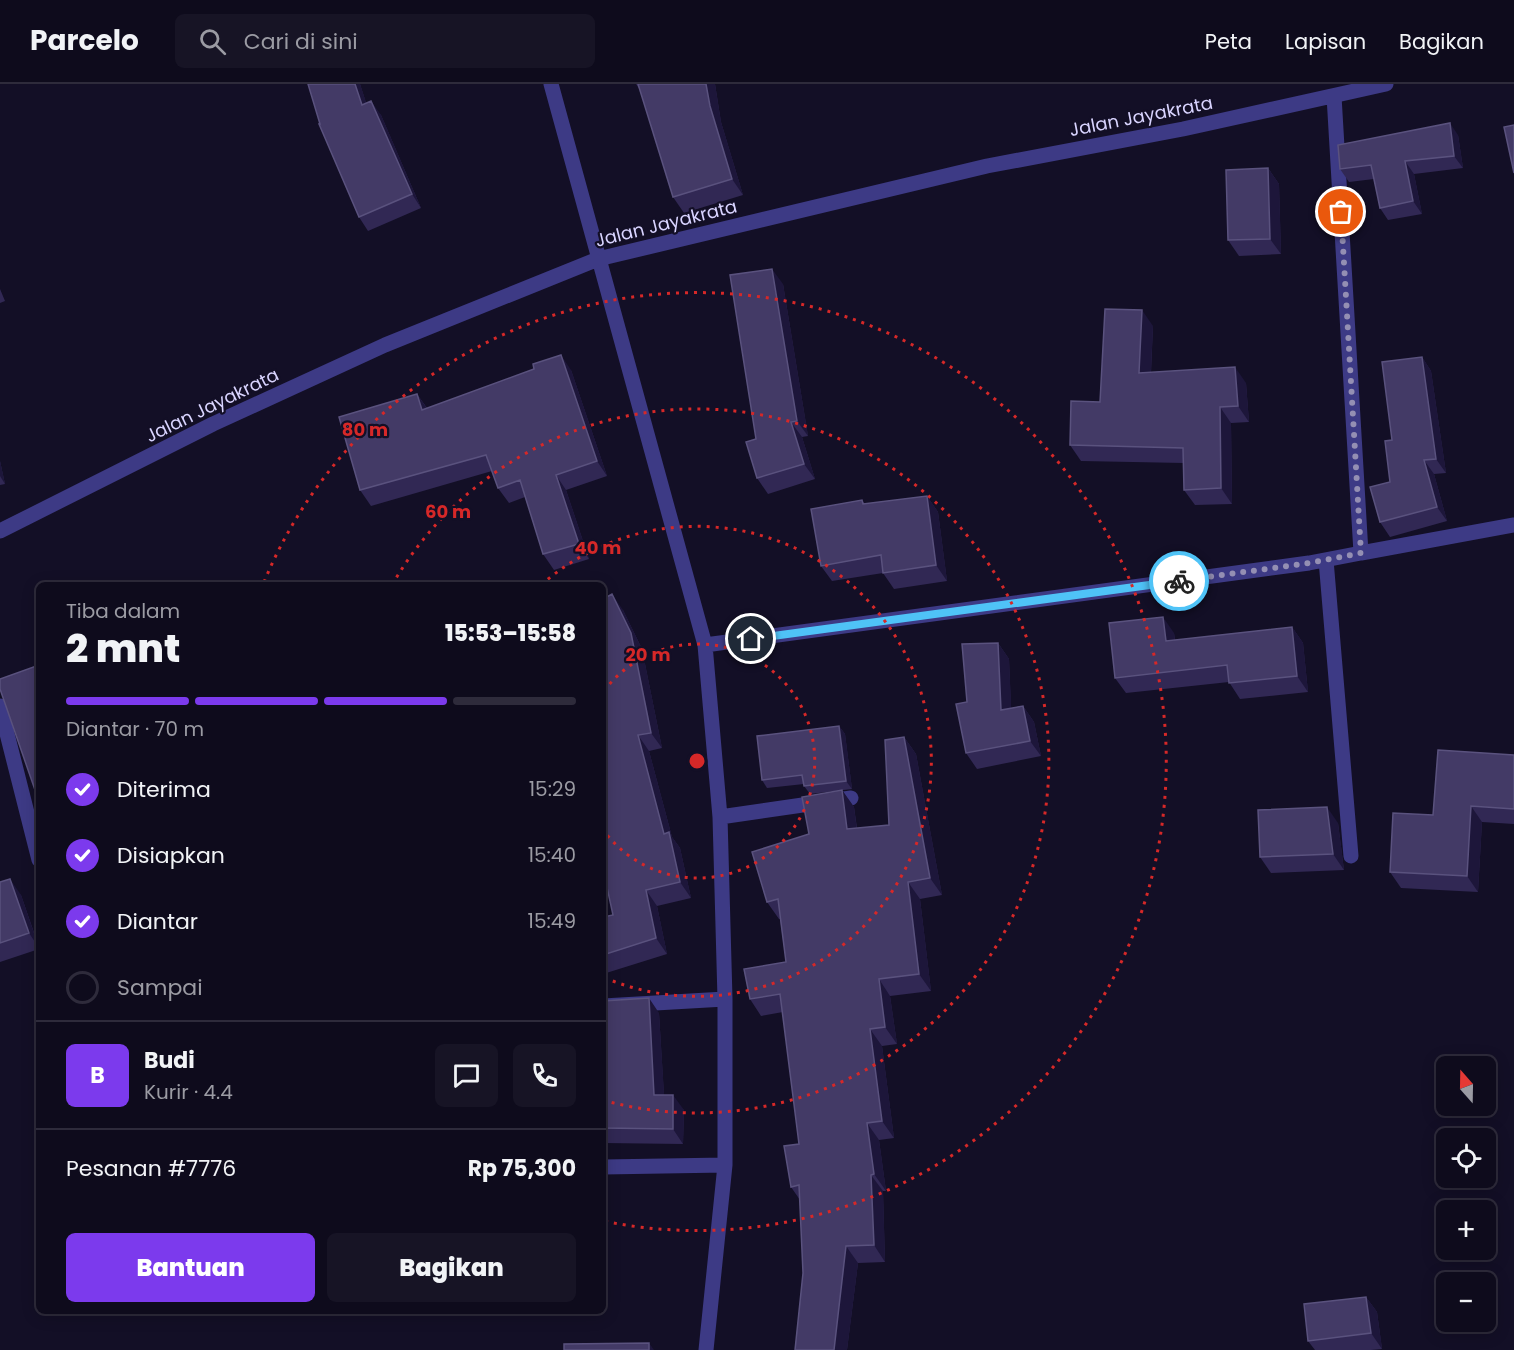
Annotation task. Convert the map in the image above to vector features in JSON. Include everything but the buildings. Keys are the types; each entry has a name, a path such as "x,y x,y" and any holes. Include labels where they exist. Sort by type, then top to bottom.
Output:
{"street":[{"path":"551,84 705,645 720,817 725,999 724,1166 706,1350"},
{"name":"Jalan Jayakrata","path":"0,531 213,424 385,345 598,259 987,166 1183,129 1386,84"},
{"path":"1334,96 1361,553"},
{"path":"705,645 1326,560 1514,525"},
{"path":"1326,560 1351,856"},
{"path":"0,706 36,848"},
{"path":"720,817 851,798"},
{"path":"606,1006 725,999"},
{"path":"606,1167 724,1166"}],"way so far":[{"path":"1179,581 1309,563 1361,553 1341,212"}],"route":[{"path":"751,639 1179,581"}]}
